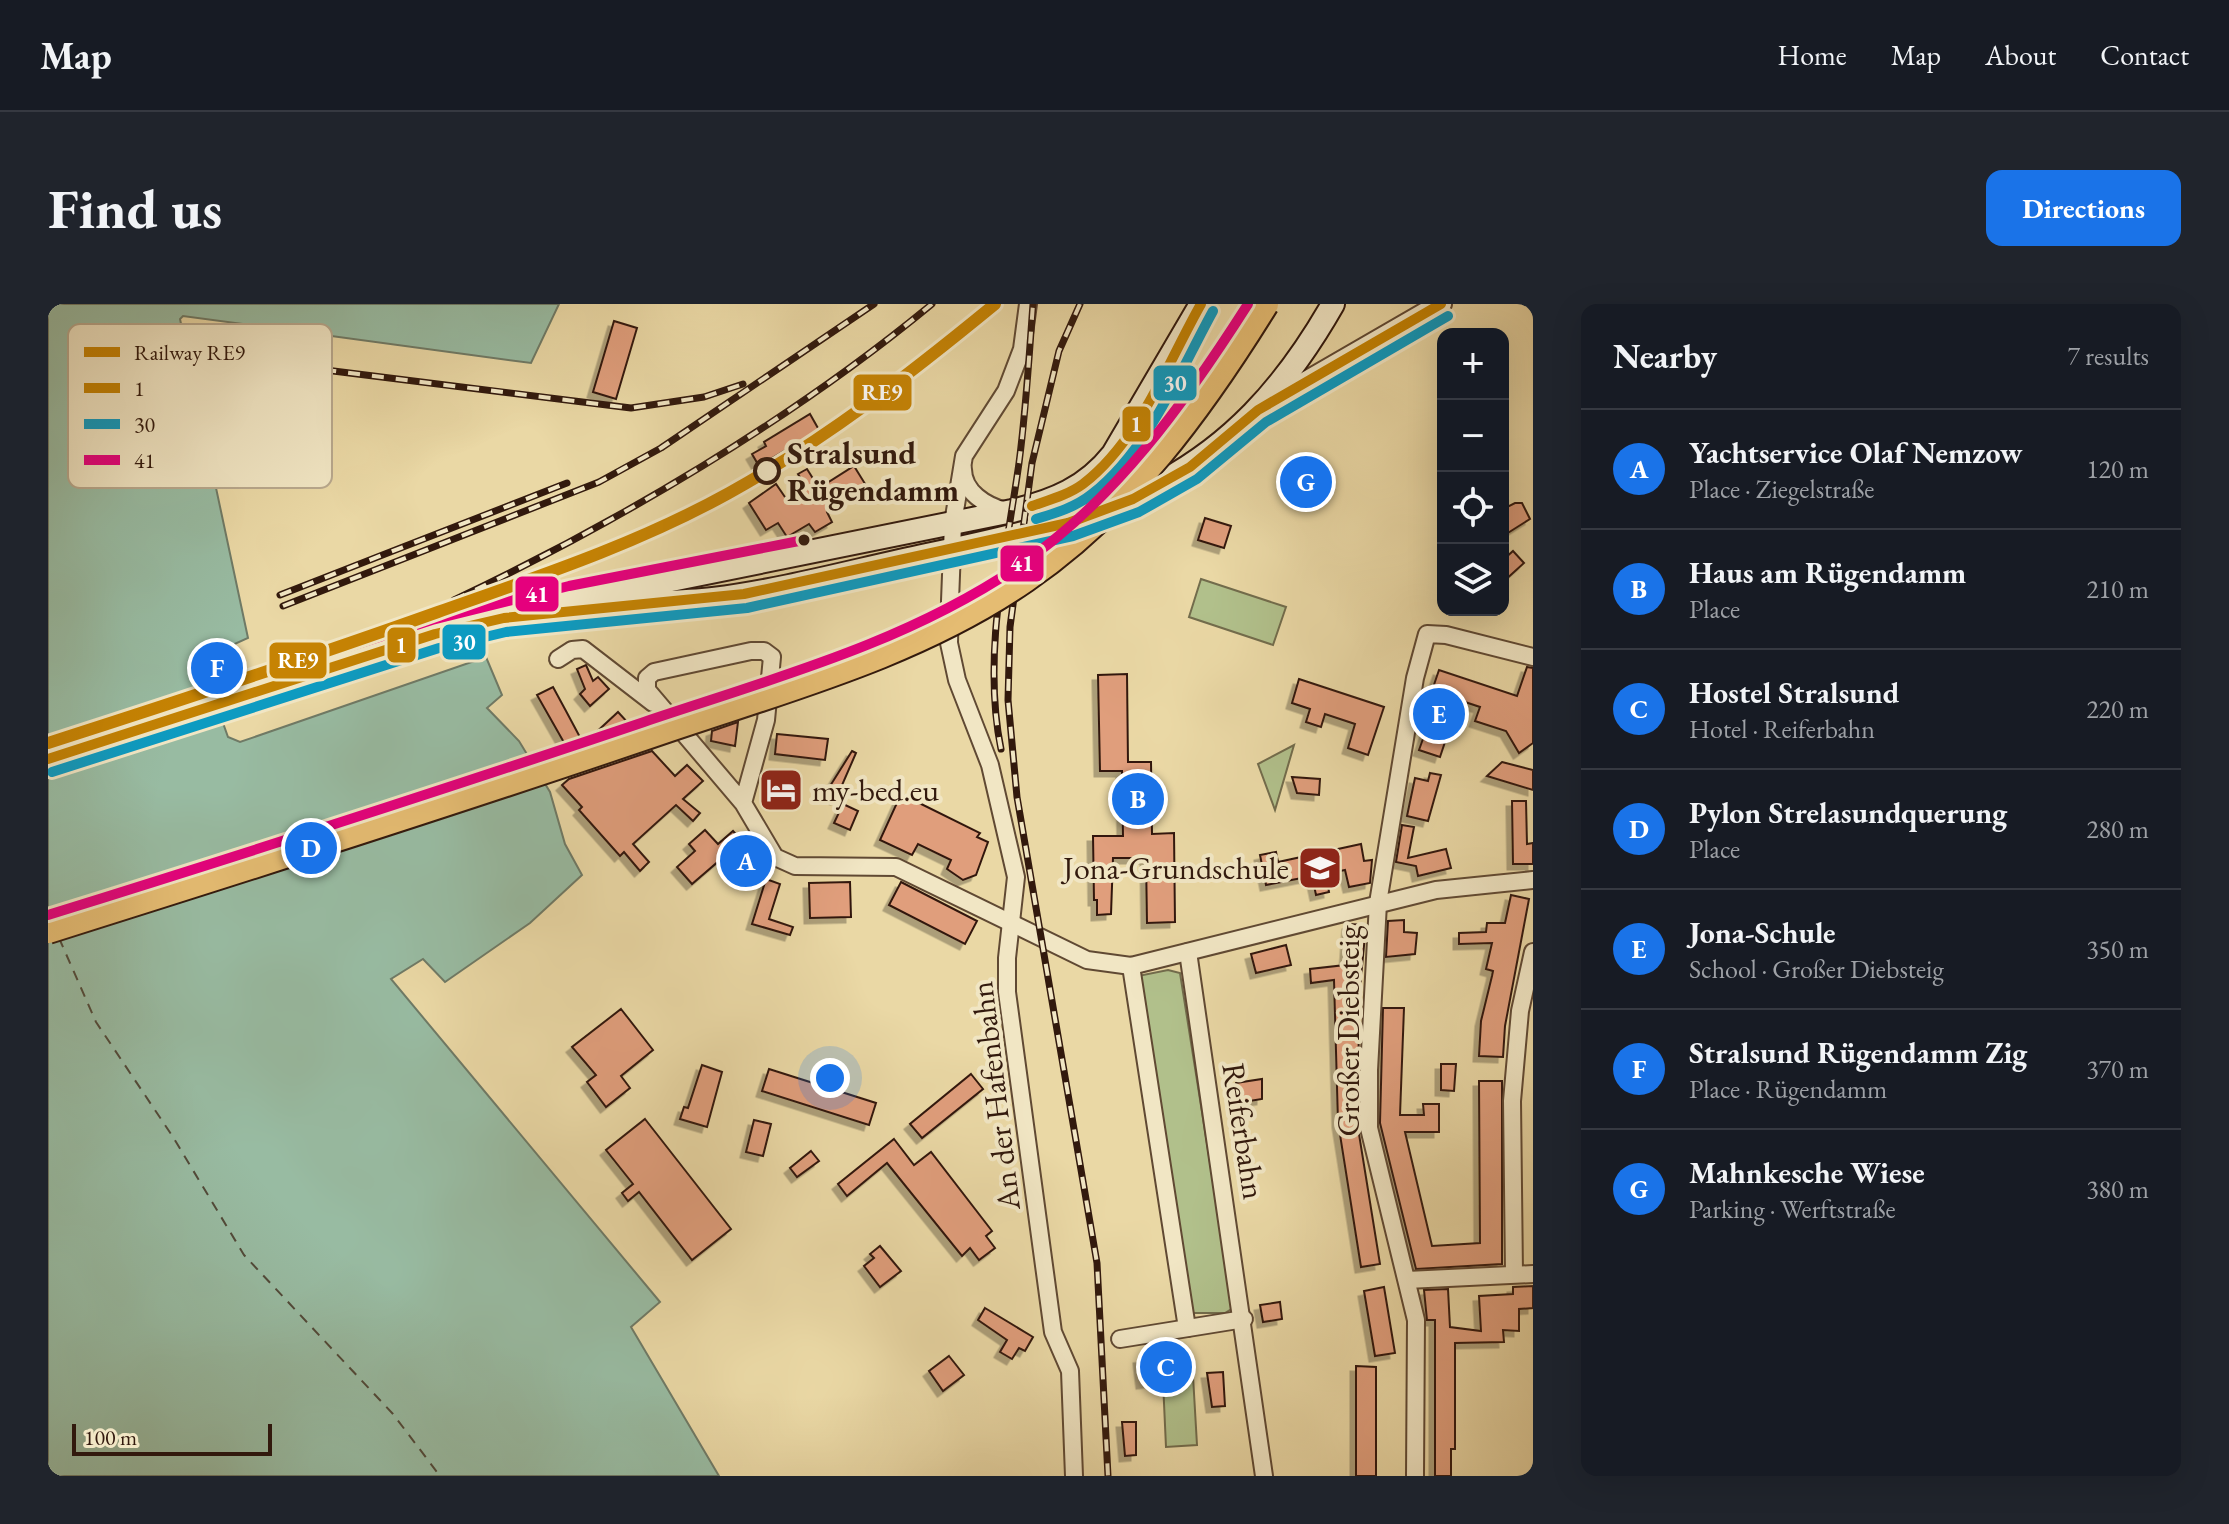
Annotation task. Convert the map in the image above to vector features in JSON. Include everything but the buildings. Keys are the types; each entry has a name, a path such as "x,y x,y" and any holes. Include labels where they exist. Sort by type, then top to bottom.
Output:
{"highway":[{"path":"48,930 470,797 845,668 947,626 1026,578 1142,478 1203,401 1265,304"}],"main road":[{"path":"48,759 435,634 572,600 953,523 1061,497 1098,472 1129,430 1201,304"},
{"path":"504,618 734,596 1068,523 1133,499 1190,467 1258,410 1303,352 1333,304"}],"street":[{"path":"1007,511 987,504 967,487 963,476 964,456 1010,381 1022,349 1028,304"},
{"path":"1258,410 1441,304"},
{"name":"An der Hafenbahn","path":"964,456 953,523 949,643 969,717 990,765 1016,877 1007,992 1053,1332 1070,1371 1074,1476"},
{"name":"Großer Diebsteig","path":"1415,1476 1416,1320 1369,1128 1378,903 1415,678 1427,634 1446,635 1533,657"},
{"path":"558,659 572,650 583,649 661,709"},
{"path":"743,803 766,720 774,663 764,651 751,651 654,672 647,678 647,690 743,803 775,857 785,862 816,867 896,867 1087,960 1131,966 1378,903 1473,884 1533,880"},
{"name":"Reiferbahn","path":"1188,952 1244,1319 1264,1476"},
{"path":"1514,1273 1512,1101 1515,1045 1533,952"},
{"path":"1131,966 1187,1328"},
{"path":"1407,1280 1533,1274"},
{"path":"1120,1339 1244,1319"}],"shaded area":[{"path":"48,304 559,304 531,363 332,336 332,324 242,324 183,316 181,324 68,324 68,488 216,488 248,638 208,656 203,667 228,737 240,742 486,657 502,695 487,708 519,741 550,792 565,844 582,875 530,923 445,982 423,959 391,979 660,1302 631,1327 719,1476 48,1476"},
{"path":"1201,579 1286,607 1273,645 1189,617"},
{"path":"1294,745 1275,810 1258,764"},
{"path":"1168,970 1180,973 1233,1308 1225,1313 1190,1313 1138,976"},
{"path":"1193,1376 1197,1445 1166,1447 1163,1381"}],"pier":[{"path":"213,682 225,716 48,773 48,735"}],"ferry route":[{"path":"59,938 96,1022 173,1137 244,1255 393,1414 440,1476"}],"railway":[{"path":"283,606 599,482 661,448 874,304"},
{"path":"454,600 578,537 702,466 822,388 932,304"},
{"path":"1001,749 996,714 995,642 1021,443 1033,304"},
{"path":"1080,304 1059,351 1032,463 1010,627 1008,700 1017,797 1097,1263 1108,1476"},
{"path":"332,371 631,408 704,397 743,384"},
{"path":"280,595 567,483"}],"rail line":[{"name":"RE9","path":"48,743 390,629 549,572 659,528 729,493 799,451 899,380 995,304"}],"transit line":[{"name":"1","path":"1032,506 1083,484 1120,446 1150,400 1201,304"},
{"name":"41","path":"48,915 788,674 882,639 928,618 1016,568 1085,513 1116,482 1173,414 1248,304"},
{"name":"1","path":"48,759 435,634 504,618 744,594 1068,523 1133,499 1190,467 1258,410 1441,304"},
{"name":"30","path":"1036,519 1086,499 1130,455 1161,409 1213,311"},
{"name":"30","path":"52,772 439,648 506,632 747,608 1073,536 1139,512 1197,479 1266,422 1448,316"},
{"name":"41","path":"48,744 432,620 569,586 804,540"}],"place":[{"name":"Stralsund Rügendamm","path":"767,471"},
{"name":"Mahnkesche Wiese","path":"1306,482"},
{"name":"Stralsund Rügendamm Zig","path":"217,668"},
{"name":"Jona-Schule","path":"1439,714"},
{"name":"my-bed.eu","path":"781,790"},
{"name":"Haus am Rügendamm","path":"1138,799"},
{"name":"Pylon Strelasundquerung","path":"311,848"},
{"name":"Yachtservice Olaf Nemzow","path":"746,861"},
{"name":"Jona-Grundschule","path":"1320,868"},
{"name":"Hostel Stralsund","path":"1166,1367"}]}
